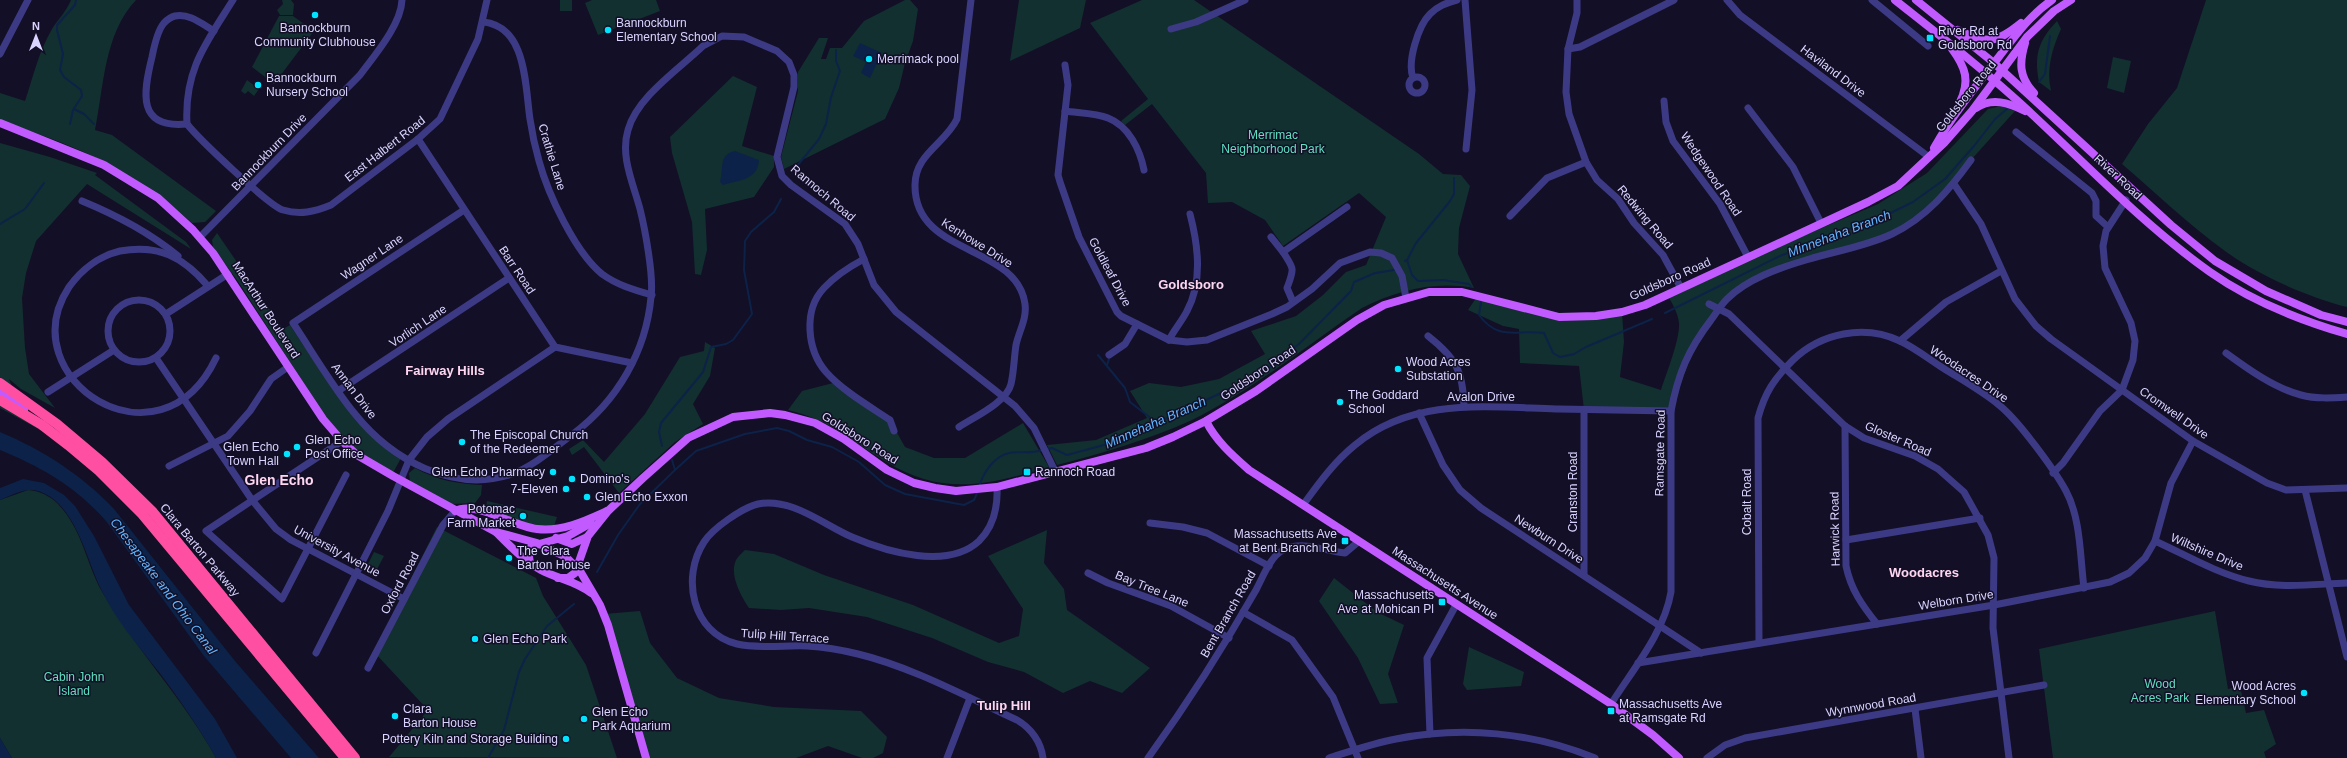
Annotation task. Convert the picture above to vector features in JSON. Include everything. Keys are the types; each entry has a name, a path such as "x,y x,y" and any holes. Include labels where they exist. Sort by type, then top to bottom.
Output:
{"highway":[{"name":"Clara Barton Parkway","path":"0,383 63,428 102,462 152,511 355,758"},
{"path":"0,400 42,425"},
{"name":"Clara Barton Parkway","path":"42,425 99,471 142,514 345,758"}],"main road":[{"name":"River Road","path":"1895,0 1995,80 2165,236 2211,273 2261,303 2316,325 2347,334"},
{"name":"River Road","path":"1916,0 1994,63 2170,225 2215,261 2266,291 2321,315 2347,322"},
{"name":"Goldsboro Road","path":"1929,157 1953,118 1986,73 2034,13 2052,0"},
{"name":"Goldsboro Road","path":"537,543 557,539 584,528 608,511 688,438 721,421 757,414 785,415 827,428 887,470 914,483 942,489 977,490 997,487 1056,473 1146,448 1206,421 1256,391 1362,316 1384,305 1406,298 1429,292 1462,292 1545,315 1576,318 1622,312 1645,305 1898,186 1929,157 1972,111 2027,37 2054,12 2071,0"},
{"path":"1931,12 1958,30 1978,39 1990,41 2003,38 2034,13"},
{"path":"2027,37 2020,63 2022,75 2028,87 2051,115"},
{"path":"1946,40 1964,67 1967,80 1964,93 1953,118"},
{"path":"1972,111 1980,105 2005,102 2033,115"},
{"name":"MacArthur Boulevard","path":"0,123 87,157 132,180 158,198 200,237 228,274 323,419 342,441 357,455 455,511 496,532 537,543 566,557 578,568 596,598 608,625 646,758"},
{"name":"Clara Barton Parkway","path":"0,393 42,425"},
{"name":"Massachusetts Avenue","path":"1206,421 1213,434 1227,451 1249,470 1358,542 1611,704 1653,735 1679,758"},
{"path":"455,511 464,508 478,509 520,526 538,530 572,544 588,536"},
{"name":"Goldsboro Road","path":"578,568 588,536 608,511"},
{"path":"538,530 572,526 608,511"},
{"name":"MacArthur Boulevard","path":"496,532 530,563 558,578 574,582 596,598"},
{"path":"530,563 528,550 537,543"},
{"path":"558,578 572,576 578,568"}],"street":[{"path":"0,54 28,0"},
{"path":"214,31 188,16 176,16 164,23 148,72 147,107 150,114 158,121 168,125 188,124 187,105 191,76 200,53 214,31 233,0"},
{"name":"Bannockburn Drive","path":"200,237 360,75 380,48 398,17 402,0"},
{"name":"East Halbert Road","path":"188,124 252,186 282,210 298,214 316,212 331,205 418,139 442,115 473,50 483,22 487,0"},
{"name":"Kenhowe Drive","path":"971,0 958,119 946,136 924,156 918,168 915,186 920,214 933,229 1002,269 1012,278 1024,297 1025,319 1017,342 1011,385 1005,397"},
{"path":"1171,29 1196,22 1245,0"},
{"path":"1414,78 1411,61 1425,21 1441,5 1457,0"},
{"path":"1465,0 1472,90 1466,148"},
{"name":"Redwing Road","path":"1576,0 1576,13 1568,49 1567,103 1586,162 1597,180 1618,199 1634,223 1663,255 1681,288"},
{"path":"1568,49 1580,47 1674,0"},
{"name":"Haviland Drive","path":"1727,0 1740,15 1929,157"},
{"path":"1872,0 1928,46"},
{"name":"Crathie Lane","path":"483,22 495,24 505,29 518,53 526,78 530,120 539,162 552,196 569,230 589,260 603,274 623,286 652,295"},
{"name":"Rannoch Road","path":"632,364 641,348 652,295 643,222 625,158 628,128 644,100 703,46 722,36 744,37 777,51 789,62 794,75 794,87 777,158 780,172 791,185 845,224 858,244 874,285 896,312 1005,397 1030,422 1056,473"},
{"name":"Goldleaf Drive","path":"1066,65 1068,85 1058,175 1079,237 1118,312 1169,340 1187,342 1207,340 1272,314 1312,289 1340,264 1370,252 1381,253 1392,258 1402,276 1406,298"},
{"name":"Wedgewood Road","path":"1664,101 1666,122 1673,141 1720,204 1748,257"},
{"path":"1748,108 1793,167 1821,223"},
{"path":"1066,111 1109,118 1119,125 1126,131 1138,149 1144,170"},
{"path":"2016,132 2092,194 2096,201 2096,216 2108,227"},
{"name":"Barr Road","path":"418,139 555,347"},
{"name":"Ramsgate Road","path":"1611,704 1661,625 1668,609 1671,592 1671,411 1675,386 1684,360 1697,339 1719,309 1731,296 1775,271 1806,260 1858,248 1893,234 1927,211 1954,184 1971,160"},
{"path":"1510,216 1547,178 1586,162"},
{"name":"Cromwell Drive","path":"1954,184 1981,224 2015,299 2036,326 2051,339 2193,441 2266,483 2286,490 2347,488"},
{"path":"2053,473 2063,463 2092,420 2122,390 2133,360 2135,341 2131,323 2105,268 2103,246 2108,227 2126,200"},
{"path":"82,201 141,229 193,269 208,285"},
{"path":"1283,252 1347,207"},
{"name":"Wagner Lane","path":"293,323 464,210"},
{"path":"1169,340 1187,311 1197,279 1197,250 1190,214"},
{"path":"1271,237 1283,252 1293,270 1292,280 1287,288 1293,302"},
{"path":"193,269 175,257 155,250 133,249 112,253 93,263 76,277 64,295 57,322 56,337 61,358 70,377 93,400 123,412 155,412 170,407 184,399 198,388 209,374 216,358"},
{"path":"864,259 840,273 823,289 814,306 810,323 810,341 816,358 826,372 890,420 894,431"},
{"path":"1900,341 1946,302 2001,271"},
{"path":"166,314 208,285 228,274"},
{"name":"Vorlich Lane","path":"338,391 509,278"},
{"path":"133,301 145,301 157,305 166,314 170,326 170,338 165,349 156,358 141,363 126,360 114,350 109,339 108,326 113,315 122,306 133,301"},
{"name":"Gloster Road","path":"1709,304 1729,314 1845,426 1864,438 1915,456 1938,469 1964,492 1980,518 1988,535 1994,558 1993,628 2009,758"},
{"name":"Annan Drive","path":"293,323 338,391 370,430 409,460 435,473 462,480 489,480 513,473 542,457 588,422 613,395 632,364"},
{"path":"1109,355 1125,344 1138,324"},
{"name":"Woodacres Drive","path":"1785,368 1816,343 1837,335 1858,332 1878,334 1900,341 2000,406 2016,423 2066,491 2073,510 2084,588"},
{"path":"1428,336 1450,357 1461,373 1464,406"},
{"path":"316,652 356,575 401,481 409,460 428,437 448,419 555,347 632,364"},
{"path":"48,392 114,350"},
{"path":"2226,353 2246,367 2289,391 2320,398 2347,397"},
{"name":"University Avenue","path":"156,358 252,500 276,529 308,550 404,599"},
{"path":"169,466 214,444 238,426 268,384 288,367"},
{"name":"Cobalt Road","path":"1759,643 1758,418 1763,398 1773,382 1785,368"},
{"path":"959,427 1005,397"},
{"name":"Avalon Drive","path":"1303,505 1331,468 1355,444 1387,425 1419,413 1464,406 1671,411"},
{"name":"Cranston Road","path":"1584,410 1584,575"},
{"name":"Newburn Drive","path":"1419,413 1443,465 1460,490 1481,508 1661,625 1701,653"},
{"name":"Harwick Road","path":"1845,426 1846,566 1849,582 1856,596 1877,624"},
{"path":"342,441 206,531 282,599 346,475"},
{"name":"Welborn Drive","path":"1638,663 1994,605 2110,582 2129,573 2145,558 2155,541 2171,483 2193,441"},
{"name":"Tulip Hill Terrace","path":"997,487 998,506 990,527 974,546 951,555 933,557 882,548 852,537 790,506 775,503 760,504 725,522 713,531 704,541 695,558 692,575 692,590 697,609 704,623 718,635 730,642 742,645 809,646 857,654 889,663 970,698 1025,725 1034,734 1042,750 1043,758"},
{"path":"2305,490 2347,657"},
{"name":"Oxford Road","path":"368,668 443,525 455,511"},
{"path":"1846,540 1980,518"},
{"path":"1150,523 1183,527 1206,533 1269,566"},
{"name":"Wiltshire Drive","path":"2155,541 2229,575 2249,581 2273,585 2347,583"},
{"name":"Bent Branch Road","path":"1148,758 1182,711 1229,638 1276,555 1293,546 1305,545 1345,553 1358,542"},
{"name":"Bay Tree Lane","path":"1088,573 1108,583 1171,606 1229,638"},
{"path":"1430,734 1427,658 1456,605"},
{"path":"1243,612 1292,640 1333,697 1358,758"},
{"name":"Wynnwood Road","path":"1707,758 1725,745 1744,738 1915,709 2000,692 2044,686"},
{"path":"947,758 970,698"},
{"path":"1915,709 1921,758"},
{"path":"1329,758 1396,739 1430,734 1488,732 1538,740 1595,758"}],"green space":[{"path":"71,0 136,0 125,14 117,28 111,44 103,78 95,130 112,135 216,211 205,222 192,223 147,187 102,161 54,140 0,121 0,93 25,101 47,37 65,12"},
{"path":"282,0 291,0 294,4 293,15 280,15 277,10 283,4"},
{"path":"560,0 572,0 572,11 560,11"},
{"path":"592,0 656,0 660,11 598,35 585,3"},
{"path":"905,0 910,0 918,9 913,41 905,63 899,88 885,119 784,169 781,157 798,91 798,72 819,38 828,38 821,59 826,59 830,48 842,48 864,21"},
{"path":"1019,0 1086,0 1080,28 1010,61"},
{"name":"Merrimac Neighborhood Park","path":"1142,0 1194,0 1419,154 1443,174 1461,175 1470,186 1459,228 1458,254 1474,288 1459,286 1431,287 1389,296 1362,308 1258,381 1215,408 1192,420 1125,446 1057,465 1047,445 1096,440 1147,418 1130,391 1149,383 1181,387 1219,379 1265,354 1251,331 1296,316 1323,295 1346,272 1366,265 1386,217 1359,193 1283,246 1265,220 1232,202 1208,203 1206,173 1152,104 1125,125 1121,121 1148,99 1090,23"},
{"path":"2206,0 2347,0 2347,307 2332,303 2283,284 2238,260 2198,231 2122,164 2148,124 2177,88"},
{"path":"279,16 293,16 314,31 274,84 252,67"},
{"path":"2057,21 2061,29 2051,59 2049,75 2051,91 2039,82 2037,56 2045,35"},
{"path":"2113,57 2131,61 2124,93 2107,88"},
{"path":"733,76 757,87 742,146 774,156 774,167 754,197 705,209 707,250 701,275 695,274 692,222 672,153 670,137"},
{"path":"247,80 259,89 254,96 248,91 245,94 241,91"},
{"path":"2001,106 2015,111 1971,160 1943,196 1893,234 1775,271 1731,296 1697,339 1671,411 1584,410 1579,366 1520,363 1519,329 1503,326 1468,310 1478,295 1545,315 1622,312 1624,342 1620,377 1661,390 1679,330 1677,316 1667,294 1878,204 1927,173 1988,109"},
{"path":"0,143 50,157 97,173 95,175 186,242 191,249 87,184 36,241 26,273 22,298 25,348 29,374 55,408 21,389 9,379 16,396 42,431 0,408"},
{"path":"217,233 283,329 290,325 326,380 353,414 383,445 401,458 394,471 392,472 363,454 348,442 325,416 237,280 213,247 212,240"},
{"path":"705,342 715,348 710,376 693,404 703,424 675,442 619,493 584,447 572,455 569,449 583,440 604,462 645,414 680,357 704,351"},
{"path":"837,382 890,420 905,447 934,458 965,458 1023,423 1049,467 1006,479 985,483 966,484 926,480 906,472 885,461 829,425 804,414 788,410 802,391"},
{"path":"415,468 431,476 447,481 482,485 481,495 475,503 452,504 410,482 409,473"},
{"name":"Cabin John Island","path":"28,490 40,492 51,498 66,514 78,535 101,590 114,612 189,715 216,758 12,758 0,738 0,500"},
{"path":"487,501 557,517 554,526 534,526 486,508"},
{"name":"Glen Echo Park","path":"437,527 536,578 543,596 586,665 617,758 389,757 428,710 374,652"},
{"path":"1047,530 1044,563 1064,589 1067,610 1150,668 1122,693 1090,681 1063,693 1024,672 988,662 932,638 867,617 809,608 781,610 749,608 735,579 734,566 736,560 745,550 774,554 824,575 913,605 999,643 1019,636 1023,609 988,556"},
{"path":"374,552 384,556 374,575 365,570"},
{"path":"1334,578 1377,612 1404,625 1388,674 1398,703 1380,704 1358,658 1319,601"},
{"path":"640,611 650,643 677,678 719,698 774,707 861,711 887,737 883,753 873,758 862,758 828,746 796,758 646,758 604,614"},
{"name":"Wood Acres Park","path":"2215,611 2228,689 2240,686 2246,713 2264,710 2276,744 2264,752 2266,758 2053,758 2039,649"},
{"path":"1469,647 1524,672 1521,686 1467,690 1463,684"}],"water":[{"name":"Merrimack pool","path":"860,43 882,53 870,78 861,73 866,62 853,56"},
{"path":"735,151 759,160 758,167 755,172 747,178 723,185 720,182 724,159 726,155"},
{"name":"Chesapeake and Ohio Canal","path":"0,432 47,455 61,464 89,485 114,509 235,661 319,758 291,758 204,656 106,521 82,498 58,479 0,450"},
{"path":"23,479 44,483 64,495 75,506 94,536 129,605 215,719 237,758 216,758 174,693 119,621 100,587 78,533 63,508 53,499 36,490 20,492 0,500 0,488"},
{"path":"0,738 12,758 0,758"}],"waterway":[{"path":"70,124 73,110 82,96 81,90 64,77 60,70 63,54 57,25 75,5 76,0"},
{"name":"Minnehaha Branch","path":"2039,82 2045,74 2050,36"},
{"path":"797,166 819,139 826,124 831,97 840,71 836,61 836,50"},
{"name":"Minnehaha Branch","path":"1665,313 1780,256 1862,224 1866,225 1913,202 1945,179 1995,119 2008,108"},
{"path":"74,109 84,114 94,124"},
{"path":"1407,260 1416,243 1450,201 1454,194 1454,178"},
{"path":"0,224 25,209 44,183"},
{"path":"662,446 659,432 661,423 703,372 711,347 726,344 733,340 752,314 744,270 745,241 751,232 774,212 781,199"},
{"name":"Minnehaha Branch","path":"1405,261 1407,260 1412,275 1418,281 1443,280 1469,284 1471,287"},
{"name":"Minnehaha Branch","path":"1047,449 1052,448 1067,455 1115,442 1234,387 1268,368 1299,344 1351,291 1354,282 1375,273 1394,270"},
{"name":"Minnehaha Branch","path":"1481,302 1479,315 1494,329 1509,333 1544,333 1553,353 1560,357 1574,354 1586,347 1652,319"},
{"path":"1098,355 1125,388 1130,402 1157,423"},
{"path":"1107,365 1109,359"},
{"name":"Minnehaha Branch","path":"597,572 618,535 640,504 675,470 696,451 745,434 777,428 789,431 807,440 832,447 859,462 885,485 905,494 964,505 974,500 978,491"},
{"name":"Minnehaha Branch","path":"979,487 986,471 994,461 1004,455 1009,453 1034,452 1043,450"},
{"path":"672,460 675,470"},
{"name":"Minnehaha Branch","path":"488,758 504,730 519,672 525,659 547,626 574,604"}],"place":[{"name":"Bannockburn Community Clubhouse","path":"315,15"},
{"name":"Bannockburn Elementary School","path":"608,30"},
{"name":"River Rd at Goldsboro Rd","path":"1930,38"},
{"name":"Merrimack pool","path":"869,59"},
{"name":"Bannockburn Nursery School","path":"258,85"},
{"name":"Wood Acres Substation","path":"1398,369"},
{"name":"The Goddard School","path":"1340,402"},
{"name":"The Episcopal Church of the Redeemer","path":"462,442"},
{"name":"Glen Echo Post Office","path":"297,447"},
{"name":"Glen Echo Town Hall","path":"287,454"},
{"name":"Glen Echo Pharmacy","path":"553,472"},
{"name":"Rannoch Road","path":"1027,472"},
{"name":"Domino's","path":"572,479"},
{"name":"7-Eleven","path":"566,489"},
{"name":"Glen Echo Exxon","path":"587,497"},
{"name":"Potomac Farm Market","path":"523,516"},
{"name":"Massachusetts Ave at Bent Branch Rd","path":"1345,541"},
{"name":"The Clara Barton House","path":"509,558"},
{"name":"Massachusetts Ave at Mohican Pl","path":"1442,602"},
{"name":"Glen Echo Park","path":"475,639"},
{"name":"Wood Acres Elementary School","path":"2304,693"},
{"name":"Massachusetts Ave at Ramsgate Rd","path":"1611,711"},
{"name":"Clara Barton House","path":"395,716"},
{"name":"Glen Echo Park Aquarium","path":"584,719"},
{"name":"Pottery Kiln and Storage Building","path":"566,739"}],"district":[{"name":"Goldsboro","path":"1191,284"},
{"name":"Fairway Hills","path":"445,370"},
{"name":"Glen Echo","path":"279,480"},
{"name":"Woodacres","path":"1924,572"},
{"name":"Tulip Hill","path":"1004,705"}]}
